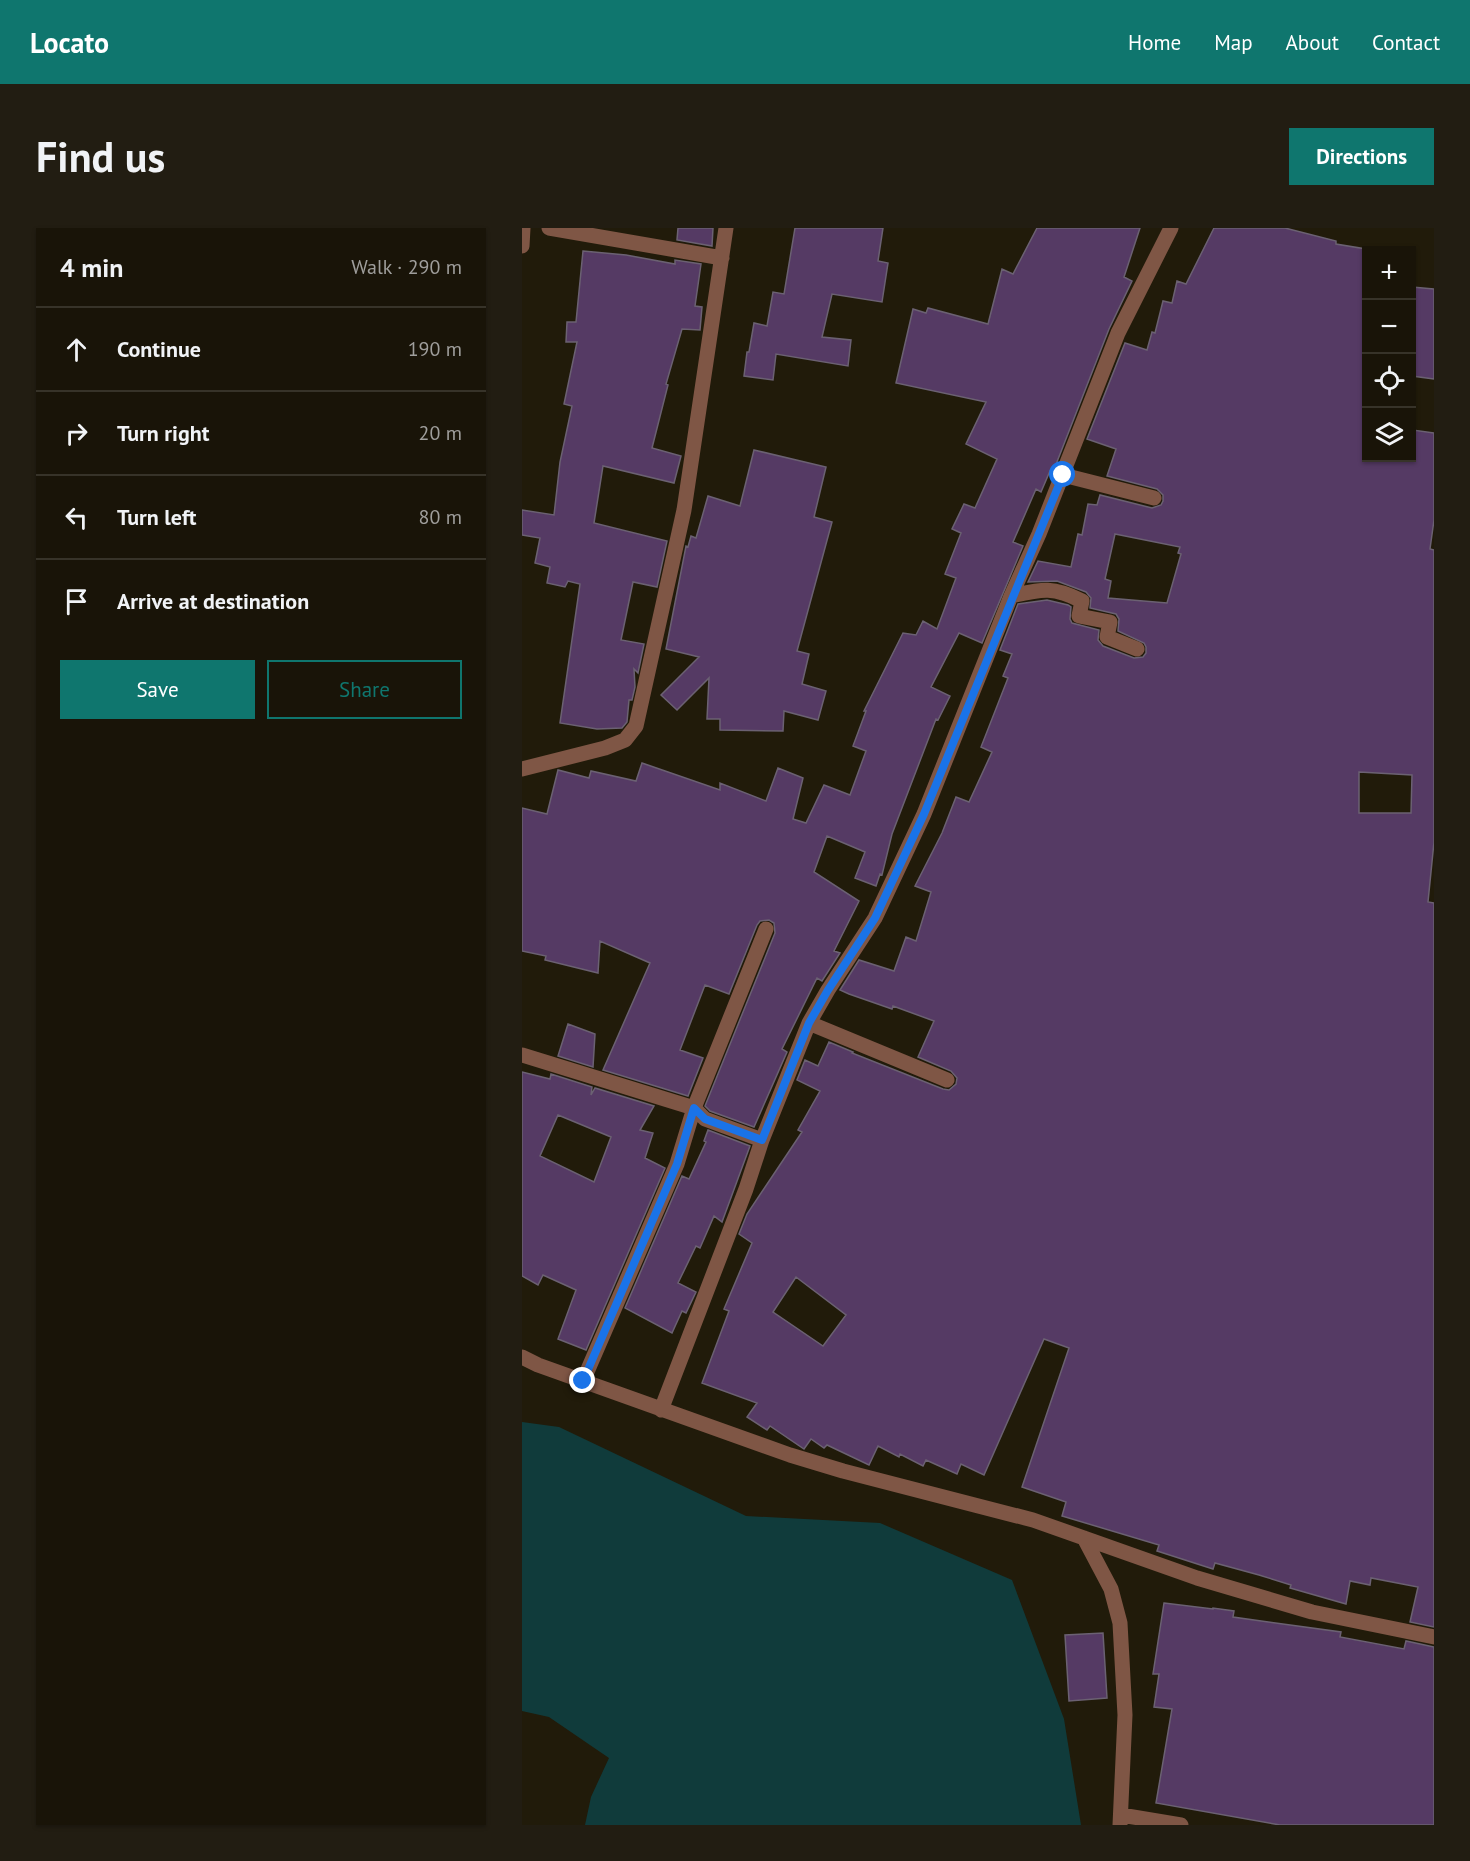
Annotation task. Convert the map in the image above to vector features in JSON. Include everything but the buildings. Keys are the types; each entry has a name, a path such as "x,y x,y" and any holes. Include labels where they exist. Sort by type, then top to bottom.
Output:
{"street":[{"path":"522,246 524,228"},
{"path":"549,228 722,258"},
{"path":"522,769 605,748 625,740 636,726 684,510 726,228"},
{"path":"661,1410 746,1189 762,1140 809,1023 875,918 920,824 1011,596 1063,475 1118,333 1171,228"},
{"path":"1063,475 1154,498"},
{"path":"1011,596 1041,589 1068,594 1082,601 1079,616 1110,622 1107,638 1137,650"},
{"path":"583,1381 677,1164 694,1108 766,929"},
{"path":"809,1023 947,1080"},
{"path":"522,1055 694,1108 705,1119 762,1140"},
{"path":"522,1357 661,1410 790,1455 1033,1520 1197,1578 1312,1611 1434,1637"},
{"path":"1084,1538 1111,1589 1120,1623 1125,1715 1121,1820 1181,1825"}],"water":[{"path":"522,1422 559,1427 746,1516 880,1523 1012,1580 1064,1719 1081,1825 585,1825 591,1797 609,1758 549,1717 522,1711"}],"route":[{"path":"583,1381 677,1164 694,1108 705,1119 762,1140 809,1023 875,918 924,814 1011,596 1063,475"}]}
